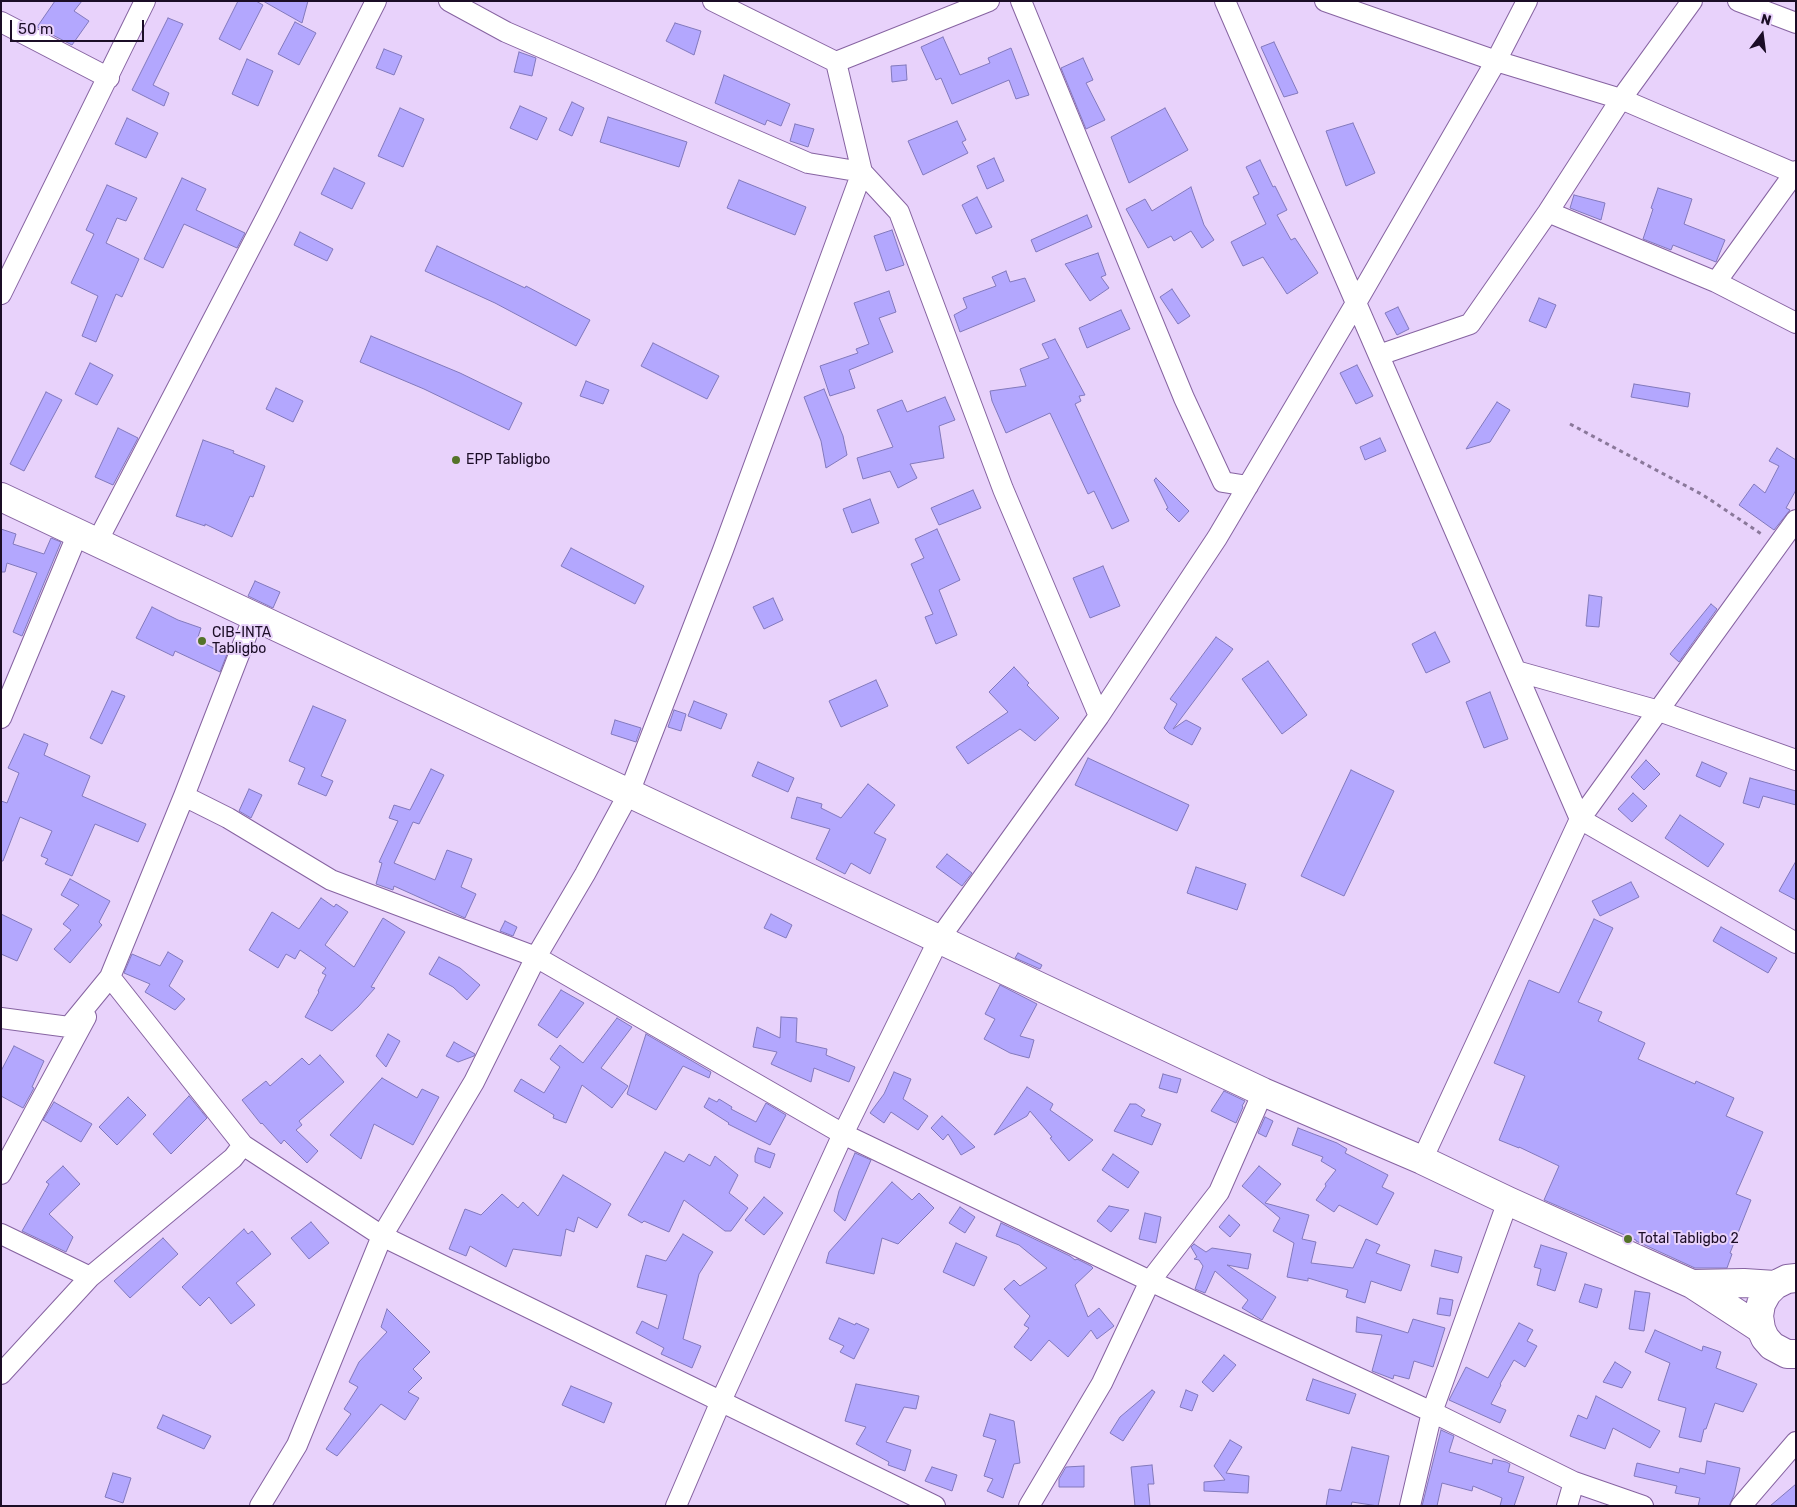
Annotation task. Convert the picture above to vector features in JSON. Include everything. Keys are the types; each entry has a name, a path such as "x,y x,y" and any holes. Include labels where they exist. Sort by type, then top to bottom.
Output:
{"main road":[{"path":"1,497 1263,1092 1422,1160 1692,1284 1776,1343"},
{"path":"1692,1284 1786,1281"},
{"path":"1786,1281 1767,1293 1761,1304 1758,1316 1796,1374"}],"street":[{"path":"1,294 146,1"},
{"path":"1,718 87,538 260,229 376,1"},
{"path":"449,1 506,32 808,163 862,172"},
{"path":"713,1 836,62 989,1"},
{"path":"1021,1 1188,407 1223,482 1248,486"},
{"path":"1225,1 1580,819 1796,943"},
{"path":"1325,1 1496,61 1621,100 1795,173 1716,282"},
{"path":"676,1506 721,1401 843,1134 938,939 1099,716 1217,538 1496,61 1527,1"},
{"path":"1379,355 1470,324 1548,212 1621,100 1692,1"},
{"path":"1738,1 1796,24"},
{"path":"1,22 109,78"},
{"path":"836,62 862,172 899,212 1002,489 1099,716"},
{"path":"260,1506 297,1444 382,1236 474,1082 536,957 585,874 629,793 723,550 862,172"},
{"path":"1548,212 1716,282 1796,323"},
{"path":"1422,1160 1580,819 1796,520"},
{"path":"1,1174 106,981 184,796 254,616"},
{"path":"1516,671 1659,711 1796,760"},
{"path":"184,796 228,818 331,880 536,957 843,1134 1150,1281 1432,1412 1574,1482 1643,1506"},
{"path":"1,1018 69,1026 106,981"},
{"path":"106,981 238,1152 274,1166 382,1236 936,1506"},
{"path":"1029,1506 1102,1383 1150,1281 1219,1192 1263,1092"},
{"path":"1,1374 90,1278 238,1152"},
{"path":"1410,1506 1432,1412 1508,1201"},
{"path":"1,1234 90,1278"},
{"path":"1742,1506 1796,1442"},
{"path":"1567,1506 1574,1482"}],"path":[{"path":"1570,424 1703,496 1778,545"}],"building":[{"path":"55,1 82,1 74,11 89,21 72,45 37,27"},
{"path":"238,1 256,1 263,5 240,50 219,39"},
{"path":"263,1 308,1 302,23"},
{"path":"168,18 183,24 153,85 169,93 164,106 132,90"},
{"path":"295,22 316,33 299,65 278,54"},
{"path":"675,23 701,31 694,55 666,41"},
{"path":"943,37 960,75 990,63 988,58 1011,48 1029,95 1016,99 1009,80 952,104 941,78 936,80 921,47"},
{"path":"1274,42 1298,93 1284,97 1261,47"},
{"path":"384,49 402,56 394,75 376,68"},
{"path":"519,52 536,58 532,76 514,72"},
{"path":"1083,58 1093,80 1086,83 1105,120 1086,129 1061,68"},
{"path":"247,59 273,71 258,106 232,94"},
{"path":"906,65 907,80 892,82 891,66"},
{"path":"724,75 790,104 781,126 767,120 765,125 715,103"},
{"path":"572,102 584,108 572,136 559,130"},
{"path":"520,106 547,118 537,140 510,128"},
{"path":"400,108 424,119 403,167 378,156"},
{"path":"1165,108 1188,150 1129,183 1111,137"},
{"path":"608,117 687,142 679,167 600,142"},
{"path":"127,118 158,133 146,158 115,144"},
{"path":"957,121 966,140 962,142 968,153 923,175 908,141"},
{"path":"1353,123 1375,173 1346,186 1326,131"},
{"path":"795,124 814,129 808,147 790,141"},
{"path":"994,158 1004,181 987,189 977,166"},
{"path":"1260,160 1287,210 1277,215 1291,240 1295,238 1318,273 1287,294 1263,257 1243,266 1231,242 1266,224 1253,197 1259,194 1246,167"},
{"path":"334,168 365,183 352,209 321,194"},
{"path":"182,178 206,189 196,210 245,233 237,248 184,224 163,268 144,259"},
{"path":"739,180 806,207 795,235 727,208"},
{"path":"107,185 137,198 126,221 117,218 106,243 139,259 122,297 116,294 96,342 82,336 98,296 71,283 94,234 86,230"},
{"path":"1191,187 1204,225 1214,240 1202,248 1191,231 1174,241 1171,236 1148,248 1126,209 1145,199 1152,211"},
{"path":"1658,188 1692,199 1684,224 1725,240 1716,262 1673,245 1671,250 1643,239"},
{"path":"1574,195 1605,203 1601,220 1570,208"},
{"path":"977,197 992,227 976,234 962,205"},
{"path":"1087,215 1092,227 1036,252 1031,240"},
{"path":"892,230 904,265 886,271 874,236"},
{"path":"300,232 333,249 327,261 294,245"},
{"path":"437,246 525,288 526,286 590,320 576,346 495,303 425,271"},
{"path":"1098,253 1106,275 1101,277 1109,288 1090,301 1065,264"},
{"path":"1006,271 1010,282 1025,278 1035,301 960,332 954,315 967,308 963,298 996,286 992,277"},
{"path":"1172,289 1190,316 1178,324 1160,297"},
{"path":"889,291 896,312 879,318 893,352 849,370 855,388 830,396 820,366 858,353 856,349 869,344 854,303"},
{"path":"1539,298 1556,305 1546,328 1529,321"},
{"path":"1398,307 1409,329 1397,335 1385,313"},
{"path":"1121,310 1130,329 1087,348 1079,328"},
{"path":"371,336 460,373 522,403 509,430 424,389 360,362"},
{"path":"1055,339 1085,395 1079,396 1081,401 1075,404 1129,521 1112,529 1094,491 1088,494 1050,413 1006,433 992,401 990,391 1026,386 1020,369 1049,358 1042,344"},
{"path":"653,343 719,376 707,399 641,366"},
{"path":"90,363 113,375 97,405 75,394"},
{"path":"1357,365 1373,396 1356,404 1340,373"},
{"path":"586,381 609,390 603,404 580,396"},
{"path":"1634,384 1690,393 1688,407 1631,397"},
{"path":"276,388 303,401 293,422 266,409"},
{"path":"824,389 843,436 847,455 826,468 821,441 804,397"},
{"path":"46,392 62,400 24,471 10,464"},
{"path":"945,397 955,420 939,426 944,458 910,464 917,478 898,488 890,471 863,479 857,458 893,447 877,410 902,400 907,412"},
{"path":"1497,402 1510,410 1490,442 1466,449"},
{"path":"118,428 138,438 113,485 95,477"},
{"path":"1380,438 1386,451 1365,460 1360,447"},
{"path":"203,440 234,451 233,453 265,466 253,497 250,496 232,537 205,524 205,526 176,516"},
{"path":"1777,448 1796,460 1796,490 1786,508 1790,510 1774,530 1739,505 1754,484 1765,493 1779,466 1769,461"},
{"path":"1156,478 1189,511 1179,522 1166,509 1168,508 1154,480"},
{"path":"973,490 981,508 939,525 931,508"},
{"path":"870,499 879,523 852,533 843,509"},
{"path":"1,529 16,534 13,544 44,554 51,538 61,542 22,636 13,632 37,573 7,563 5,572 1,572"},
{"path":"937,529 960,580 939,590 957,635 936,644 925,617 933,614 911,564 924,558 915,539"},
{"path":"571,548 644,586 635,604 561,566"},
{"path":"1103,566 1120,606 1090,618 1073,578"},
{"path":"255,581 280,592 273,608 248,596"},
{"path":"1589,595 1602,597 1599,627 1586,626"},
{"path":"773,598 783,620 764,629 753,607"},
{"path":"1711,604 1717,609 1679,662 1670,654"},
{"path":"152,607 178,620 201,628 197,640 227,654 220,672 175,651 173,656 136,638"},
{"path":"1435,632 1450,662 1426,673 1412,644"},
{"path":"1216,637 1233,649 1173,729 1186,720 1201,728 1192,745 1169,733 1164,728 1177,704 1170,699"},
{"path":"1268,661 1307,715 1282,734 1242,679"},
{"path":"1014,667 1029,683 1027,685 1059,718 1035,741 1020,729 968,764 956,747 1008,712 989,692"},
{"path":"876,680 888,706 841,727 829,701"},
{"path":"112,691 125,696 102,744 90,738"},
{"path":"1490,692 1508,739 1484,748 1466,702"},
{"path":"694,701 727,714 721,729 688,716"},
{"path":"313,706 346,720 321,776 333,781 326,796 298,784 305,768 289,761"},
{"path":"674,710 686,714 681,731 668,727"},
{"path":"615,720 641,728 636,742 611,734"},
{"path":"24,734 48,744 44,755 90,776 82,796 146,824 138,842 95,824 72,876 45,864 48,859 41,856 52,831 20,817 3,861 1,861 1,801 7,803 19,773 8,768"},
{"path":"1088,758 1189,805 1177,831 1075,785"},
{"path":"1646,760 1660,774 1644,790 1631,777"},
{"path":"758,762 794,778 788,792 752,776"},
{"path":"1702,762 1727,773 1720,787 1696,776"},
{"path":"431,769 444,775 419,824 413,822 394,863 435,880 447,850 472,859 461,887 476,894 465,918 394,886 393,890 376,884 382,863 379,862 398,821 389,818 394,805 410,810"},
{"path":"1351,770 1394,791 1344,896 1301,876"},
{"path":"1750,778 1796,791 1796,805 1763,796 1759,808 1743,803"},
{"path":"868,784 895,805 874,833 886,839 870,874 851,863 845,874 816,859 830,829 791,818 797,797 822,804 821,808 841,818"},
{"path":"249,789 262,795 251,818 239,811"},
{"path":"1633,793 1647,806 1632,822 1618,809"},
{"path":"1680,815 1724,844 1708,867 1665,838"},
{"path":"947,854 972,873 962,886 936,867"},
{"path":"1796,861 1796,900 1779,891"},
{"path":"1196,867 1246,884 1237,910 1187,893"},
{"path":"70,879 110,901 99,922 102,925 70,963 54,949 71,930 63,924 79,905 61,895"},
{"path":"1631,882 1639,897 1600,916 1592,901"},
{"path":"321,898 334,907 336,904 348,912 325,945 354,967 383,918 405,932 371,987 375,988 332,1031 305,1017 319,992 326,975 322,973 326,968 300,950 295,959 286,954 278,968 249,950 272,912 299,929"},
{"path":"1,914 32,929 17,961 1,954"},
{"path":"771,914 792,925 786,938 764,928"},
{"path":"1594,919 1613,928 1578,1002 1602,1012 1598,1021 1645,1043 1638,1059 1695,1084 1696,1081 1734,1098 1726,1116 1763,1132 1736,1194 1751,1200 1730,1253 1732,1254 1727,1268 1695,1268 1544,1200 1559,1166 1519,1147 1499,1140 1525,1076 1494,1063 1529,980 1559,993"},
{"path":"505,921 517,927 513,936 500,931"},
{"path":"1721,927 1777,958 1768,973 1713,941"},
{"path":"168,952 183,961 169,986 185,999 175,1010 145,992 150,984 124,973 132,954 160,966"},
{"path":"1018,953 1042,965 1040,969 1015,958"},
{"path":"439,957 460,968 480,985 467,1000 453,987 429,974"},
{"path":"1000,985 1037,1004 1020,1036 1034,1040 1029,1058 1010,1053 984,1039 995,1019 985,1014"},
{"path":"561,990 584,1003 557,1038 538,1025"},
{"path":"781,1017 797,1018 796,1042 827,1049 826,1055 855,1067 849,1082 814,1068 811,1082 771,1064 777,1052 753,1047 757,1027 780,1038"},
{"path":"617,1018 632,1027 601,1068 628,1086 612,1108 582,1085 566,1123 553,1118 554,1115 514,1091 521,1079 544,1093 560,1067 550,1059 560,1045 583,1063"},
{"path":"388,1034 400,1041 386,1067 376,1056"},
{"path":"646,1034 711,1072 709,1078 683,1066 656,1110 627,1094"},
{"path":"454,1042 475,1054 474,1056 458,1062 446,1056"},
{"path":"14,1046 44,1061 32,1087 34,1088 23,1108 1,1096 1,1071"},
{"path":"320,1055 344,1082 299,1121 302,1125 296,1130 318,1151 307,1163 284,1140 281,1144 261,1124 242,1100 266,1081 270,1086 302,1058 309,1065"},
{"path":"894,1072 911,1079 903,1099 928,1116 918,1130 891,1112 884,1123 870,1113 884,1094"},
{"path":"1163,1074 1181,1079 1177,1093 1159,1088"},
{"path":"382,1078 417,1098 422,1089 439,1097 413,1145 374,1124 361,1159 330,1135"},
{"path":"1027,1087 1053,1104 1050,1110 1093,1140 1069,1161 1030,1111 1027,1116 994,1135"},
{"path":"1224,1091 1245,1101 1236,1123 1211,1111"},
{"path":"189,1096 207,1118 171,1154 153,1134"},
{"path":"128,1097 146,1115 117,1145 99,1127"},
{"path":"709,1098 717,1102 719,1099 732,1107 731,1109 756,1122 766,1103 786,1115 770,1145 728,1124 704,1107"},
{"path":"54,1102 92,1124 81,1142 43,1120"},
{"path":"1130,1104 1136,1104 1145,1110 1141,1116 1161,1124 1152,1145 1114,1131"},
{"path":"942,1116 975,1147 961,1155 948,1134 943,1140 931,1128"},
{"path":"1265,1117 1273,1121 1266,1137 1258,1133"},
{"path":"1298,1128 1337,1143 1347,1149 1345,1153 1388,1175 1382,1187 1394,1193 1377,1225 1339,1205 1334,1212 1316,1200 1336,1170 1321,1161 1323,1157 1292,1145"},
{"path":"758,1148 775,1154 770,1168 755,1162"},
{"path":"665,1152 684,1162 689,1154 710,1166 715,1156 738,1175 729,1193 748,1208 731,1231 725,1231 684,1200 669,1232 644,1221 642,1223 628,1215"},
{"path":"855,1153 871,1160 845,1221 834,1211 839,1191"},
{"path":"1113,1154 1139,1172 1128,1188 1102,1170"},
{"path":"63,1166 80,1184 49,1214 73,1237 66,1252 22,1231 49,1184 46,1182"},
{"path":"1259,1166 1281,1184 1265,1203 1309,1215 1302,1239 1316,1242 1311,1263 1353,1268 1366,1239 1380,1245 1376,1253 1410,1265 1401,1291 1371,1281 1365,1303 1346,1297 1348,1290 1308,1278 1308,1281 1287,1277 1294,1243 1273,1231 1280,1218 1242,1186"},
{"path":"563,1175 611,1204 597,1228 578,1217 574,1232 566,1229 561,1256 513,1249 506,1267 470,1246 466,1256 449,1249 465,1209 481,1215 502,1194 518,1208 523,1202 538,1216"},
{"path":"892,1182 912,1200 919,1193 934,1208 898,1244 882,1238 874,1274 826,1263 829,1252"},
{"path":"764,1197 783,1213 764,1235 745,1220"},
{"path":"1109,1206 1129,1210 1111,1232 1097,1221"},
{"path":"960,1207 975,1217 965,1233 949,1223"},
{"path":"1145,1213 1161,1217 1156,1243 1139,1239"},
{"path":"1229,1215 1240,1225 1230,1237 1219,1227"},
{"path":"311,1222 329,1243 309,1259 291,1238"},
{"path":"1001,1223 1091,1266 1093,1268 1075,1285 1088,1317 1099,1308 1114,1326 1097,1339 1091,1330 1068,1357 1049,1340 1031,1361 1014,1347 1029,1328 1024,1325 1030,1316 1004,1289 1014,1280 1020,1286 1047,1268 1019,1245 996,1236"},
{"path":"244,1229 248,1234 252,1231 271,1254 236,1283 255,1305 231,1324 209,1297 200,1306 182,1287"},
{"path":"683,1234 713,1252 699,1274 683,1339 701,1346 692,1368 661,1354 664,1348 636,1333 642,1321 658,1329 667,1295 637,1287 646,1255 666,1261"},
{"path":"163,1238 178,1254 130,1298 114,1281"},
{"path":"956,1243 987,1257 974,1286 943,1272"},
{"path":"1194,1244 1206,1252 1212,1248 1251,1254 1248,1269 1227,1265 1276,1297 1262,1320 1242,1308 1248,1300 1215,1271 1205,1293 1195,1289 1203,1266 1199,1260 1194,1259 1197,1257 1191,1247"},
{"path":"1541,1245 1567,1253 1555,1291 1537,1285 1541,1269 1534,1267"},
{"path":"1435,1250 1462,1257 1458,1273 1431,1266"},
{"path":"1585,1284 1602,1289 1597,1308 1579,1302"},
{"path":"1635,1291 1650,1293 1644,1331 1629,1329"},
{"path":"1440,1298 1453,1300 1450,1316 1437,1314"},
{"path":"387,1309 430,1352 413,1369 422,1378 408,1392 419,1398 405,1420 381,1404 337,1456 326,1449 351,1414 344,1409 358,1387 349,1382 359,1362 387,1332 381,1327"},
{"path":"1357,1317 1408,1333 1413,1319 1445,1328 1433,1367 1414,1361 1409,1379 1394,1375 1393,1379 1372,1371 1382,1335 1356,1332"},
{"path":"839,1318 869,1329 854,1359 840,1352 844,1346 829,1339"},
{"path":"1519,1323 1533,1330 1527,1341 1537,1346 1525,1367 1514,1360 1500,1384 1491,1404 1506,1410 1500,1423 1449,1400 1466,1367 1488,1378"},
{"path":"1655,1330 1702,1351 1703,1346 1721,1352 1716,1368 1757,1384 1743,1412 1715,1403 1706,1429 1704,1429 1701,1442 1679,1437 1686,1408 1658,1400 1670,1363 1645,1352"},
{"path":"1224,1355 1236,1365 1213,1392 1202,1382"},
{"path":"1615,1362 1631,1372 1622,1388 1603,1382"},
{"path":"1313,1379 1356,1394 1349,1414 1306,1400"},
{"path":"856,1384 919,1396 916,1409 904,1407 886,1442 911,1450 905,1471 888,1465 889,1462 856,1444 866,1427 845,1421"},
{"path":"571,1386 612,1403 604,1423 562,1405"},
{"path":"1152,1390 1155,1392 1123,1441 1110,1433 1120,1417"},
{"path":"1186,1390 1198,1395 1192,1411 1180,1407"},
{"path":"1596,1396 1660,1431 1650,1448 1613,1428 1605,1449 1570,1436 1578,1415 1587,1419"},
{"path":"990,1414 1014,1421 1020,1463 1014,1464 1003,1498 987,1491 993,1479 984,1476 996,1440 983,1436"},
{"path":"163,1415 211,1436 204,1449 157,1428"},
{"path":"1441,1430 1454,1436 1449,1452 1492,1464 1493,1459 1506,1462 1510,1464 1508,1472 1524,1477 1514,1506 1500,1506 1502,1498 1473,1486 1472,1491 1442,1483 1437,1506 1422,1506"},
{"path":"1230,1440 1242,1447 1226,1473 1249,1476 1248,1493 1204,1491 1204,1482 1225,1480 1214,1466"},
{"path":"1352,1447 1389,1456 1378,1506 1352,1502 1351,1506 1326,1506 1329,1489 1341,1491"},
{"path":"1707,1461 1740,1468 1734,1495 1729,1506 1698,1506 1700,1498 1675,1493 1677,1486 1634,1476 1637,1463 1679,1473 1680,1468 1705,1474"},
{"path":"1152,1465 1154,1484 1148,1484 1150,1506 1135,1506 1131,1467"},
{"path":"1084,1466 1084,1487 1059,1487 1059,1479 1066,1467"},
{"path":"932,1467 957,1475 952,1491 925,1481"},
{"path":"113,1473 131,1478 123,1503 105,1497"},
{"path":"1796,1484 1796,1506 1770,1506"}],"place":[{"name":"EPP Tabligbo","path":"456,460"},
{"name":"CIB-INTA Tabligbo","path":"202,641"},
{"name":"Total Tabligbo 2","path":"1628,1239"}]}
